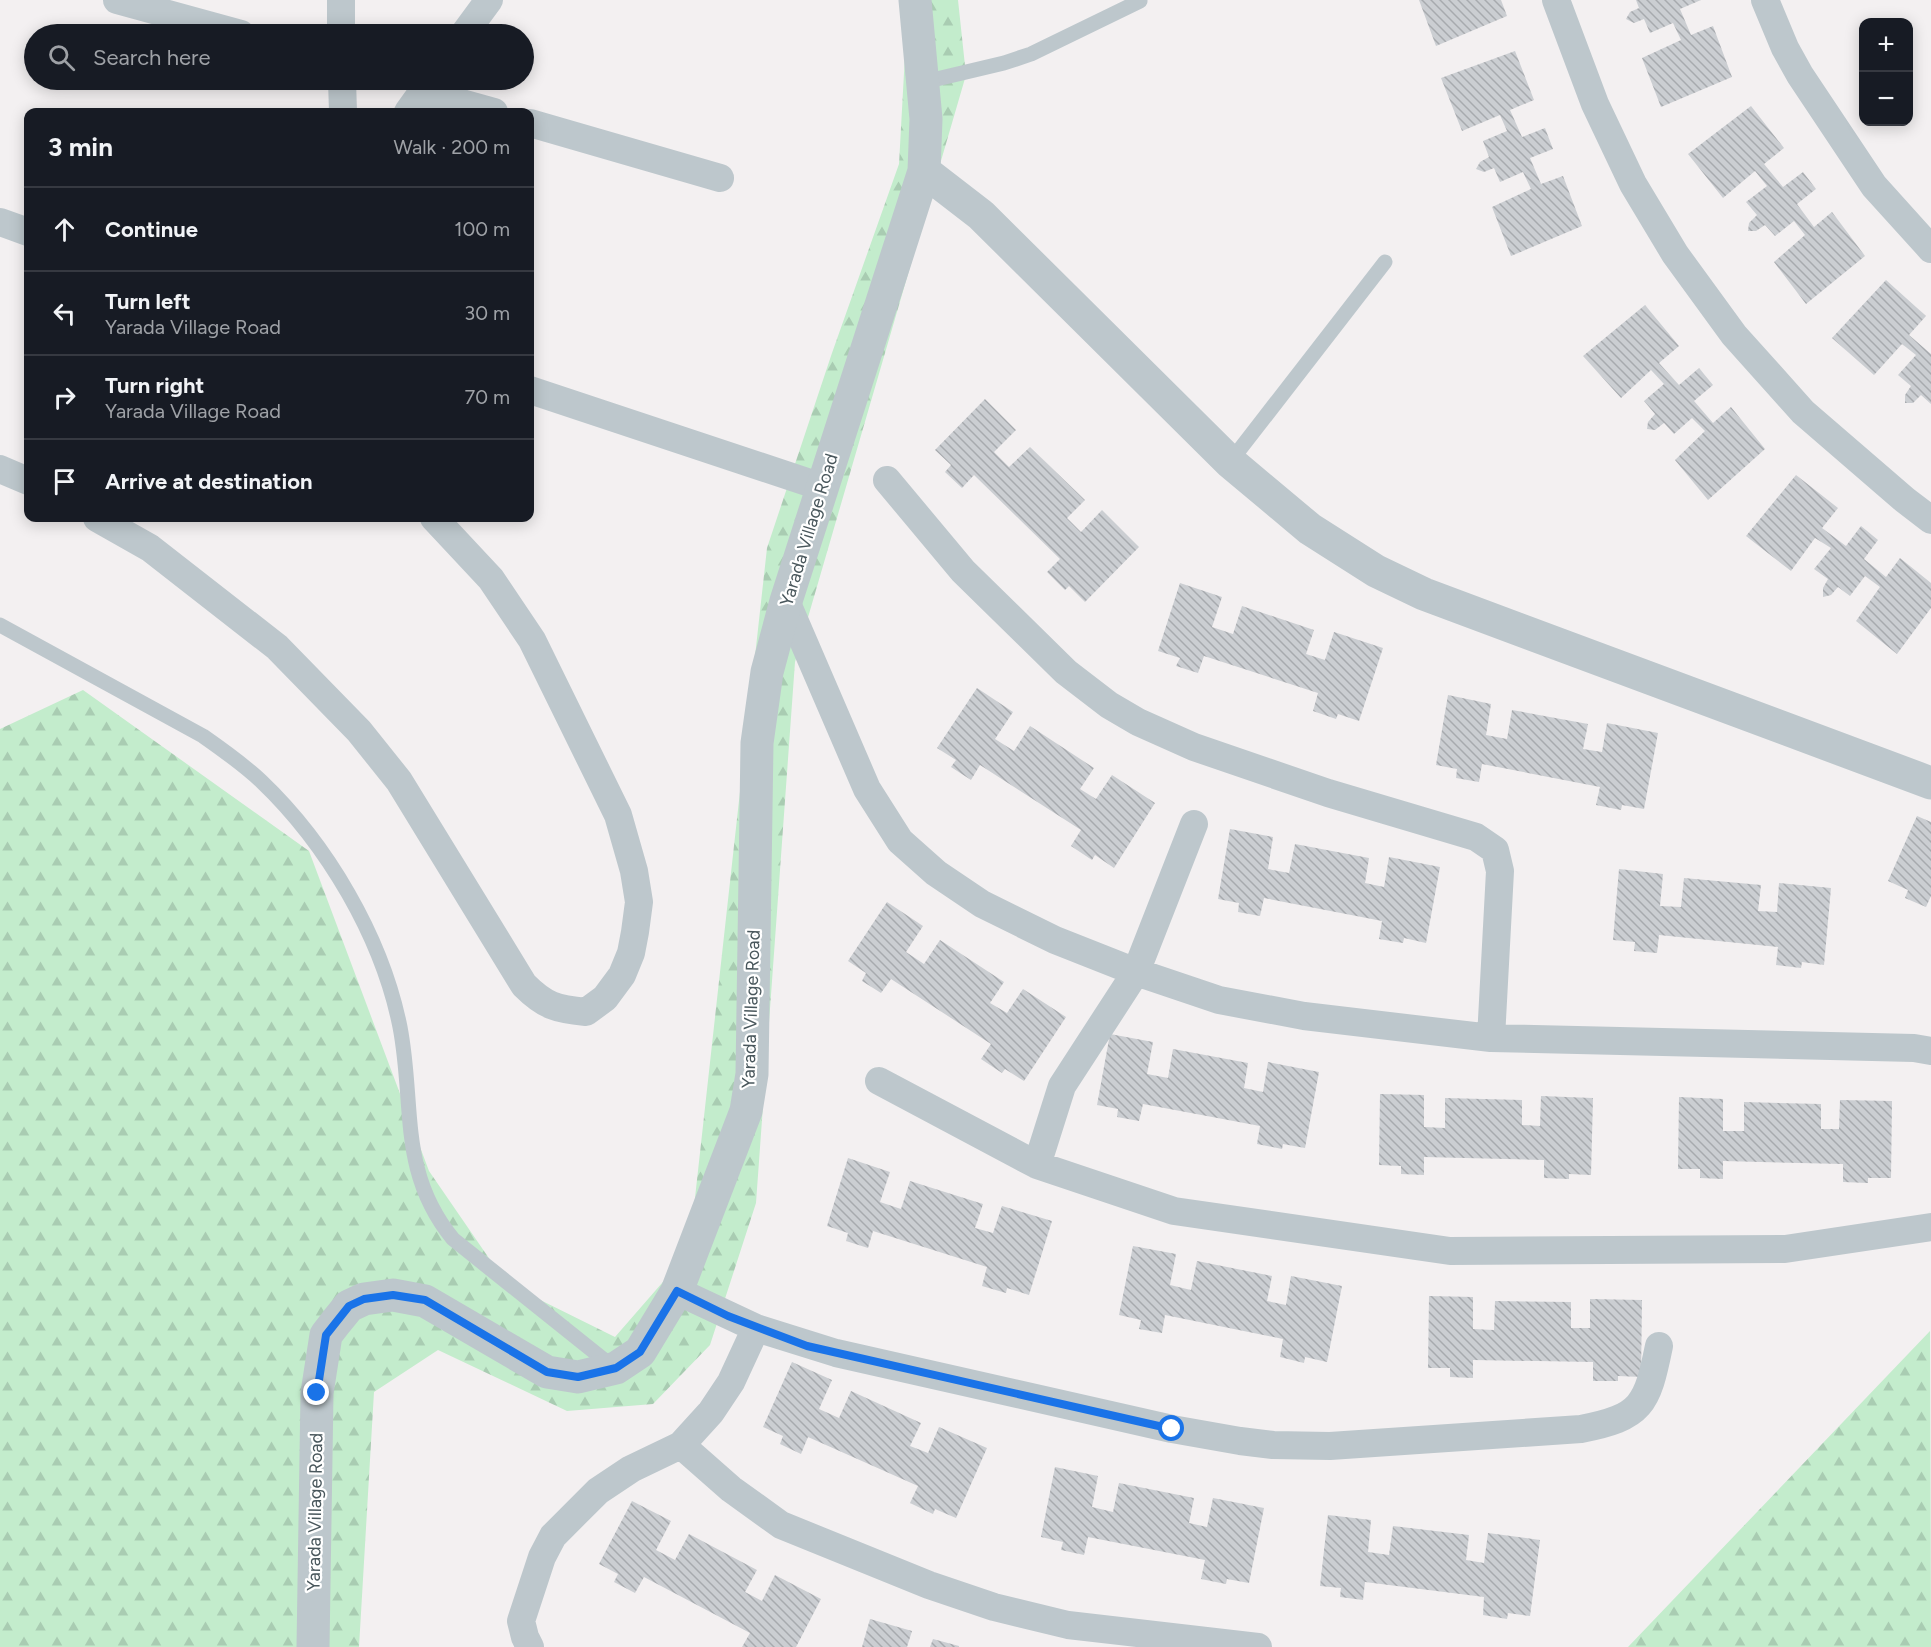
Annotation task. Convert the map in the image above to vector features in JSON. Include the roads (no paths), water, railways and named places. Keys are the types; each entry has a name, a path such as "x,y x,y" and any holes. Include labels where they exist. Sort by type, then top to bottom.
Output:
{"street":[{"path":"117,0 205,24"},
{"path":"341,0 341,24"},
{"path":"471,24 489,0"},
{"name":"Yarada Village Road","path":"313,1647 317,1393 326,1335 349,1306 364,1299 393,1295 425,1300 547,1372 578,1377 616,1368 640,1352 677,1291 746,1111 752,1074 757,743 767,672 786,601 924,171 926,119 915,0"},
{"path":"1556,0 1595,104 1633,184 1675,254 1734,335 1803,412 1931,520"},
{"path":"1765,0 1785,48 1806,84 1874,186 1931,249"},
{"path":"342,90 343,108"},
{"path":"420,95 477,108"},
{"path":"534,124 720,178"},
{"path":"924,171 981,215 1230,462 1311,529 1376,572 1424,594 1931,783"},
{"path":"0,222 24,231"},
{"path":"534,391 822,487"},
{"path":"0,469 24,479"},
{"path":"887,480 963,571 1066,672 1109,705 1138,722 1194,747 1328,793 1476,837 1496,850 1500,871 1491,1038"},
{"path":"103,522 150,548 278,647 359,731 399,781 524,984 541,1001 567,1010 586,1012 606,998 622,975 631,953 635,932 639,902 634,871 618,815 532,640 491,579 438,522"},
{"path":"786,601 867,789 900,841 936,873 982,904 1055,939 1136,972 1219,1000 1304,1016 1491,1038 1914,1048 1931,1051"},
{"path":"1037,1165 1062,1086 1136,972 1194,824"},
{"path":"879,1081 1037,1165 1174,1211 1450,1251 1785,1250 1931,1227"},
{"path":"677,1291 756,1328 836,1353 1172,1429 1240,1441 1299,1446 1581,1429 1611,1423 1631,1413 1645,1400 1659,1346"},
{"path":"530,1647 521,1621 542,1557 553,1536 598,1491 631,1469 681,1445 711,1412 732,1382 756,1328"},
{"path":"681,1445 731,1489 781,1525 929,1585 994,1607 1068,1625 1258,1647"}],"lane":[{"path":"924,82 1004,63 1031,54 1140,1"},
{"path":"1230,462 1385,262"},
{"path":"0,625 204,736 261,780 293,815 316,844 356,906 375,943 400,1027 415,1167 437,1220 459,1245 616,1368"}]}
